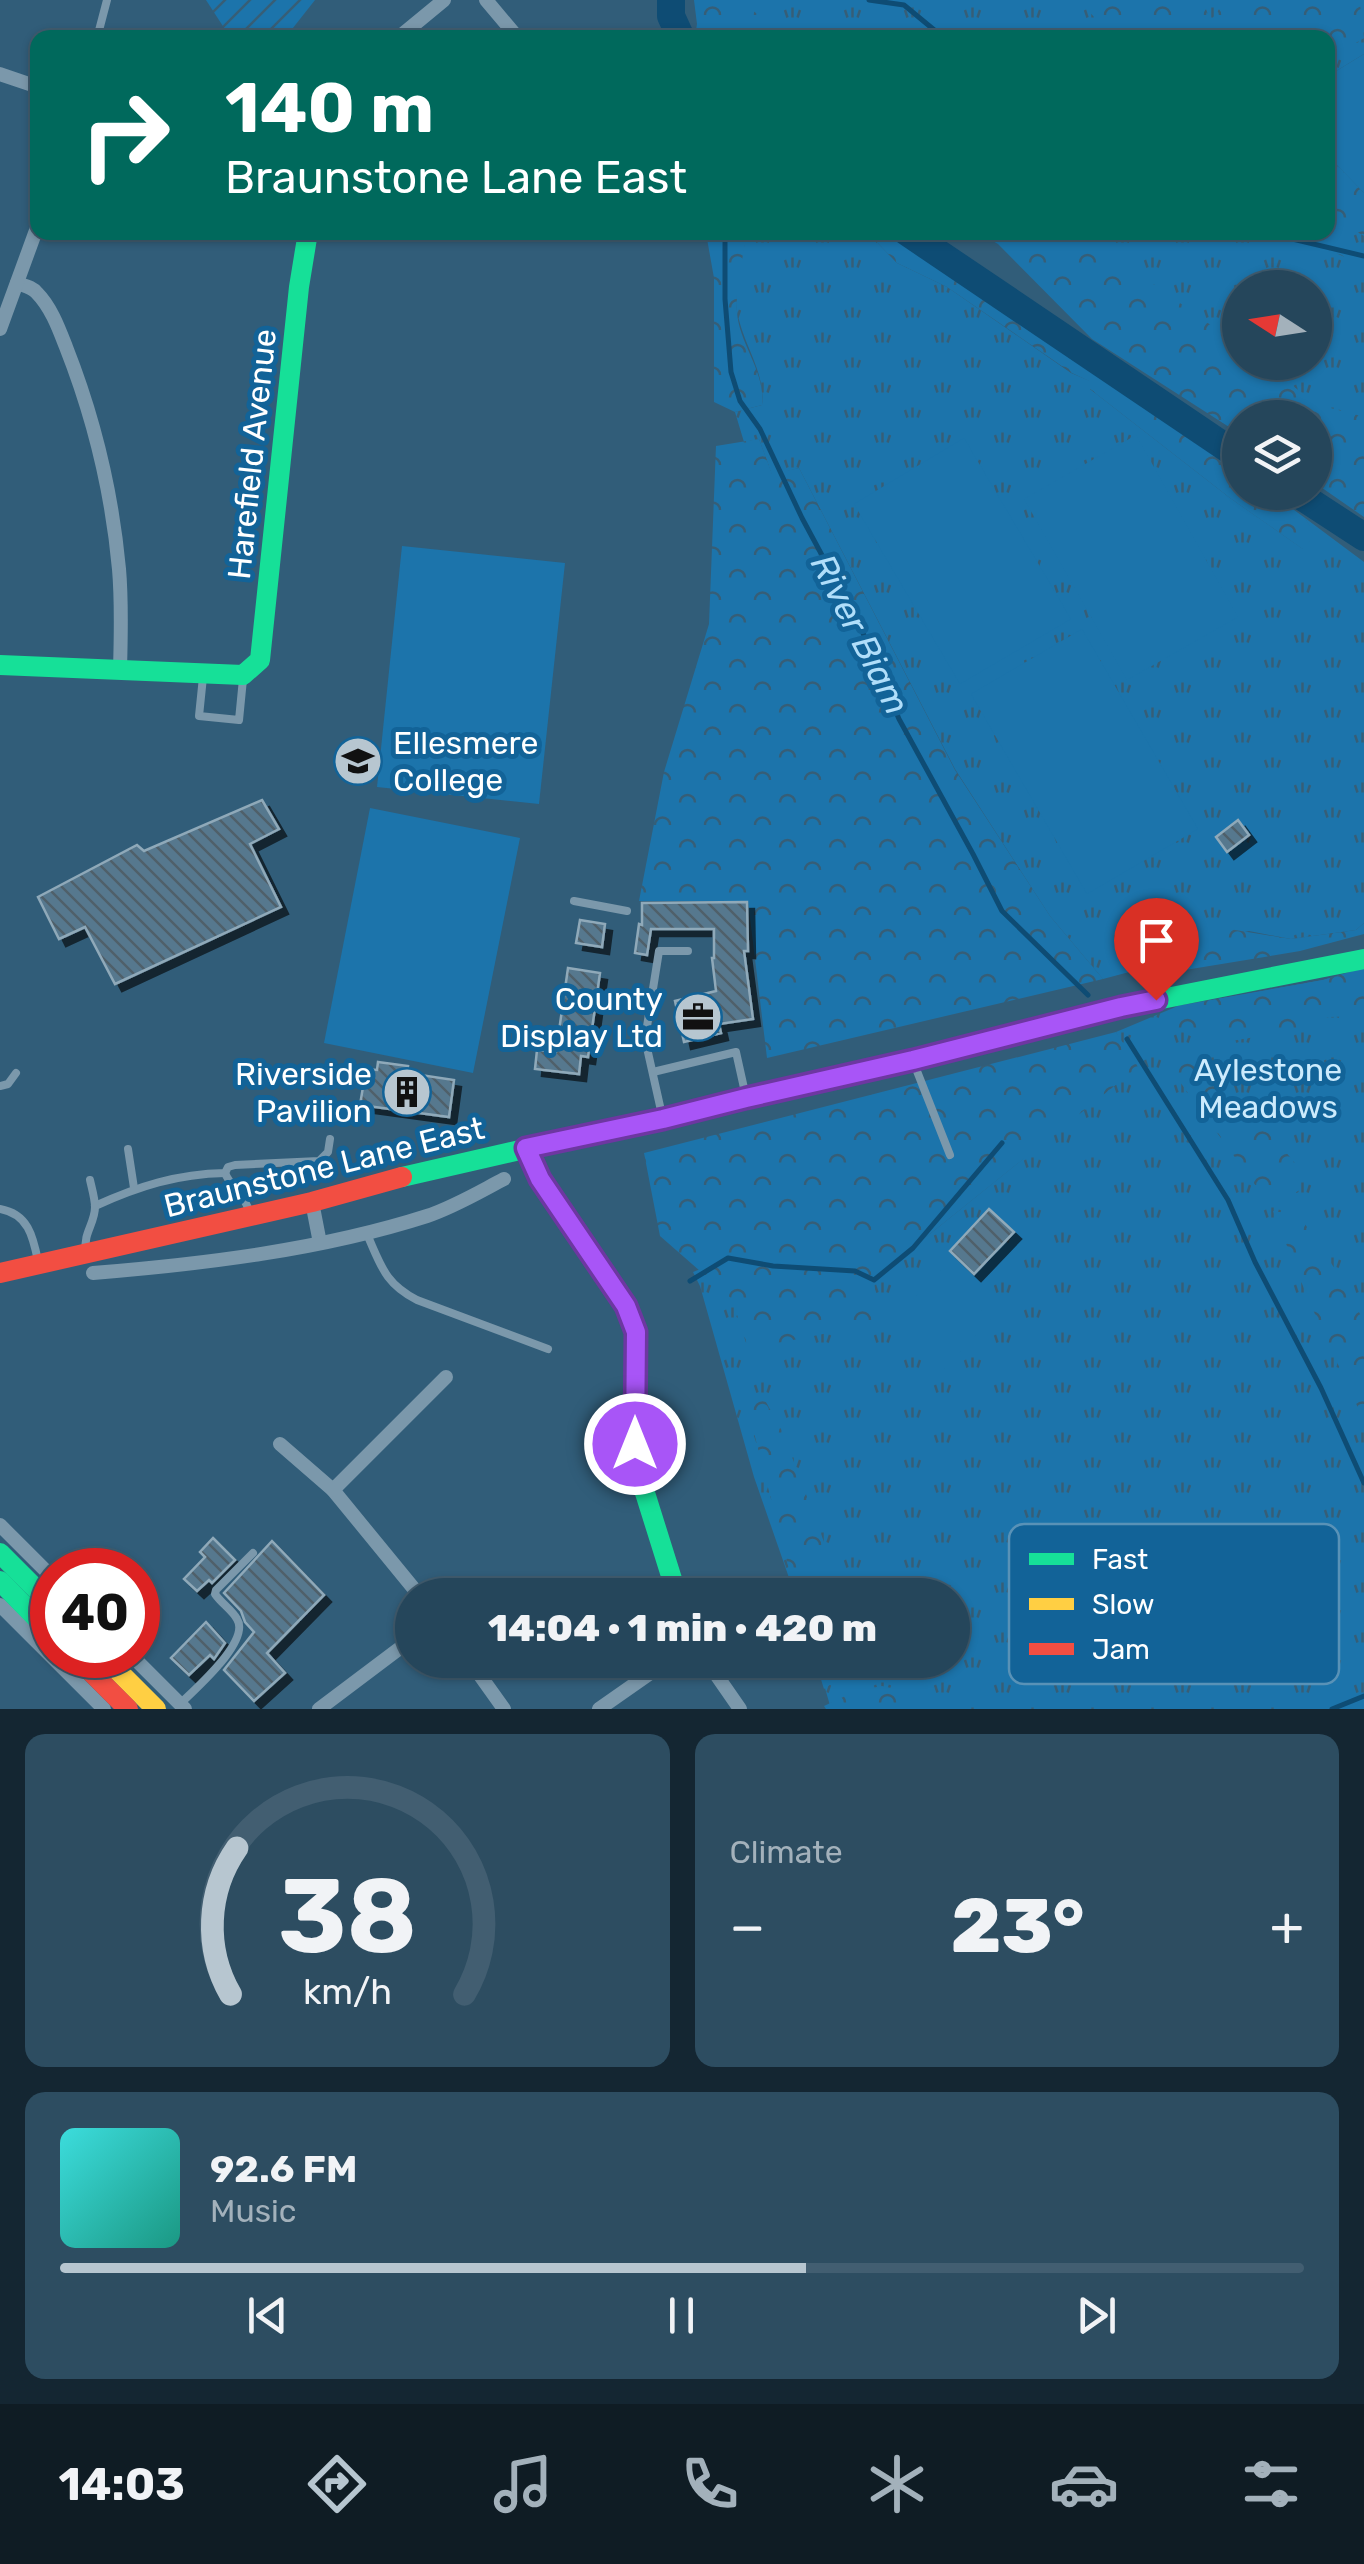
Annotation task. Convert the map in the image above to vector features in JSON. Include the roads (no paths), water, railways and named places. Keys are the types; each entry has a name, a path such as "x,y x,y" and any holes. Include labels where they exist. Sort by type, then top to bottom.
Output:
{"street":[{"path":"408,30 444,0"},
{"path":"486,0 511,30"},
{"path":"0,74 30,85"},
{"path":"0,328 33,240"},
{"name":"Harefield Avenue","path":"243,675 260,660 307,240"},
{"path":"17,283 34,289 52,315 72,362 103,466 113,521 122,620 120,669"},
{"path":"0,665 243,675"},
{"name":"Braunstone Lane East","path":"0,1272 90,1264 250,1216 407,1176 913,1060 1121,1007 1364,959"},
{"path":"526,1148 540,1179 626,1306 636,1332 635,1444 640,1477 673,1578"},
{"path":"90,1264 180,1266 320,1242 430,1215 504,1179"},
{"path":"312,1202 320,1242"},
{"path":"333,1490 446,1377"},
{"path":"280,1444 333,1490 405,1578"},
{"path":"0,1524 30,1555"},
{"path":"0,1553 30,1584"},
{"path":"0,1581 30,1612"},
{"path":"0,1605 104,1709"},
{"path":"319,1709 395,1652"},
{"path":"97,1678 128,1709"},
{"path":"125,1678 156,1709"},
{"path":"154,1678 182,1706"},
{"path":"481,1678 504,1709"},
{"path":"599,1709 643,1678"},
{"path":"718,1678 740,1709"}],"lane":[{"path":"100,30 107,0"},
{"path":"204,673 199,716 239,720 243,675"},
{"path":"574,901 628,911"},
{"path":"663,1119 645,1039 659,952 688,951"},
{"path":"654,1072 736,1052 746,1098"},
{"path":"913,1060 950,1155"},
{"path":"0,1086 8,1084 16,1073"},
{"path":"250,1216 247,1202 225,1173 228,1166 318,1161 328,1152 330,1138"},
{"path":"128,1149 134,1188"},
{"path":"95,1206 134,1188 193,1174 225,1173"},
{"path":"90,1180 95,1206 92,1226 84,1239 90,1264"},
{"path":"0,1208 27,1222 39,1266"},
{"path":"366,1232 396,1289 548,1349"},
{"path":"182,1706 236,1643 238,1620 215,1594 253,1553"}],"waterway":[{"name":"River Biam","path":"671,0 671,16 677,30"},
{"path":"869,0 904,5 934,30"},
{"name":"River Biam","path":"725,240 731,372 740,401 760,429 860,626 899,719 1002,911 1088,995"},
{"name":"River Biam","path":"919,240 1222,445"},
{"path":"1297,240 1364,256"},
{"name":"River Biam","path":"1323,510 1364,537"},
{"name":"River Biam","path":"1127,1039 1228,1200 1364,1483"},
{"path":"690,1281 728,1258 773,1266 855,1271 874,1280 913,1248 1002,1143"},
{"path":"1332,1709 1364,1696"}],"place":[{"name":"Ellesmere College","path":"358,761"},
{"name":"County Display Ltd","path":"698,1017"},
{"name":"Riverside Pavilion","path":"407,1092"}],"park label":[{"name":"Aylestone Meadows","path":"1268,1088"}]}
